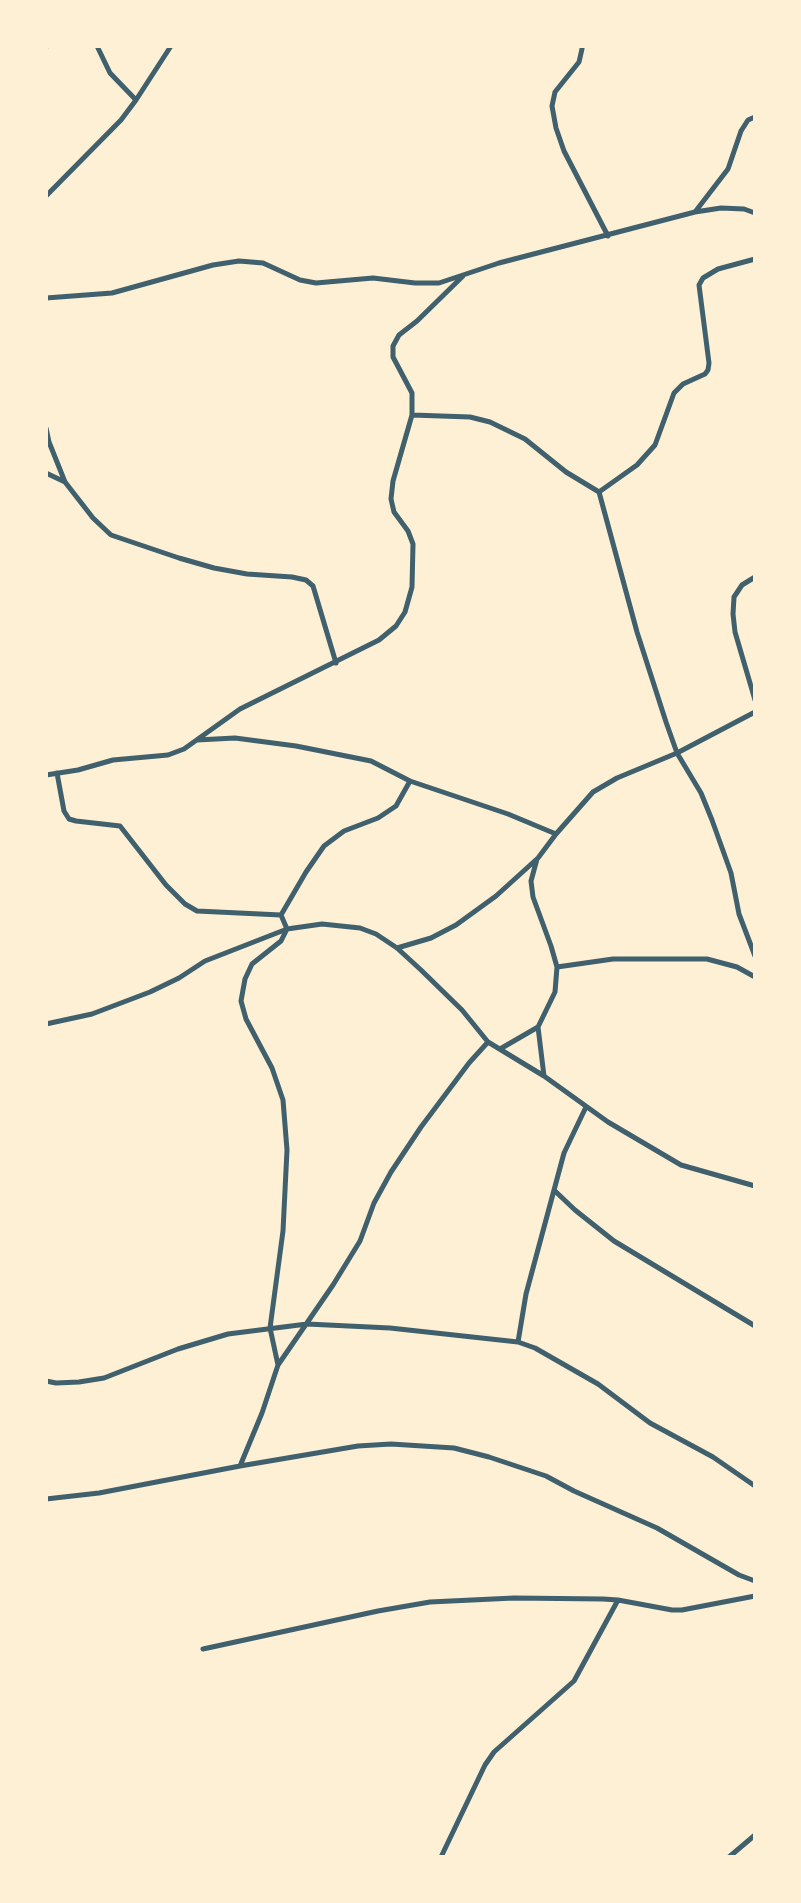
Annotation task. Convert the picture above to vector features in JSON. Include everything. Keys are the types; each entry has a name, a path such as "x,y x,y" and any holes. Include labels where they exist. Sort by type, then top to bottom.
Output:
{"street":[{"path":"97,46 110,73 136,100"},
{"path":"46,196 121,120 171,46"},
{"path":"582,46 579,62 555,92 552,106 556,128 564,151 608,236"},
{"path":"695,212 728,169 741,131 748,120 755,117"},
{"path":"46,298 112,293 213,265 238,261 263,263 300,280 316,283 373,278 414,283 439,283 499,263 695,212 721,208 744,209 755,213"},
{"path":"598,492 637,465 656,445 674,393 683,384 705,374 708,370 707,339 699,285 704,278 718,269 755,259"},
{"path":"46,775 78,770 113,760 168,755 184,749 240,709 336,663 379,640 396,626 405,612 412,587 413,544 408,531 394,512 391,499 393,481 412,415 412,394 393,357 393,346 399,335 417,321 462,276"},
{"path":"412,415 470,416 490,422 525,440 566,472 598,492 637,632 677,753 701,792 712,820 731,873 739,914 755,956"},
{"path":"46,428 49,442 66,482 93,518 111,535 214,568 247,574 292,577 306,580 313,586 336,663"},
{"path":"46,473 66,482"},
{"path":"755,577 742,585 734,597 733,614 735,632 755,700"},
{"path":"397,948 431,938 456,925 496,896 538,858 556,834 593,792 617,778 677,753 755,712"},
{"path":"196,740 235,738 296,746 371,762 410,781 508,814 556,834"},
{"path":"57,773 64,811 69,818 76,821 120,826 166,885 185,904 197,911 281,915"},
{"path":"281,915 306,872 324,846 344,831 378,818 396,806 410,781"},
{"path":"538,858 531,881 533,897 557,967 555,992 538,1027 544,1076"},
{"path":"278,1365 270,1328 283,1231 287,1150 284,1109 283,1100 272,1068 246,1019 241,1001 245,979 252,964 281,941 287,929 281,915"},
{"path":"46,1024 92,1014 142,995 179,978 205,961 287,929 322,924 360,928 376,934 397,948 462,1010 488,1042 544,1076 586,1107 640,1142 681,1165 755,1186"},
{"path":"557,967 613,959 706,959 737,967 755,977"},
{"path":"500,1049 538,1027"},
{"path":"240,1466 262,1413 278,1365 307,1324 360,1241 374,1204 390,1172 421,1127 488,1042"},
{"path":"518,1342 526,1294 564,1153 586,1107"},
{"path":"555,1191 575,1210 614,1241 755,1326"},
{"path":"46,1381 56,1383 80,1382 104,1378 178,1349 228,1334 307,1324 390,1328 518,1342 535,1348 598,1384 650,1423 712,1457 755,1486"},
{"path":"46,1499 100,1493 358,1446 391,1444 454,1448 489,1457 546,1476 574,1491 657,1528 739,1575 755,1580"},
{"path":"203,1650 378,1611 430,1602 514,1598 618,1600 672,1610 682,1610 755,1596"},
{"path":"441,1857 485,1765 494,1752 574,1681 618,1600"},
{"path":"729,1857 755,1835"}]}
